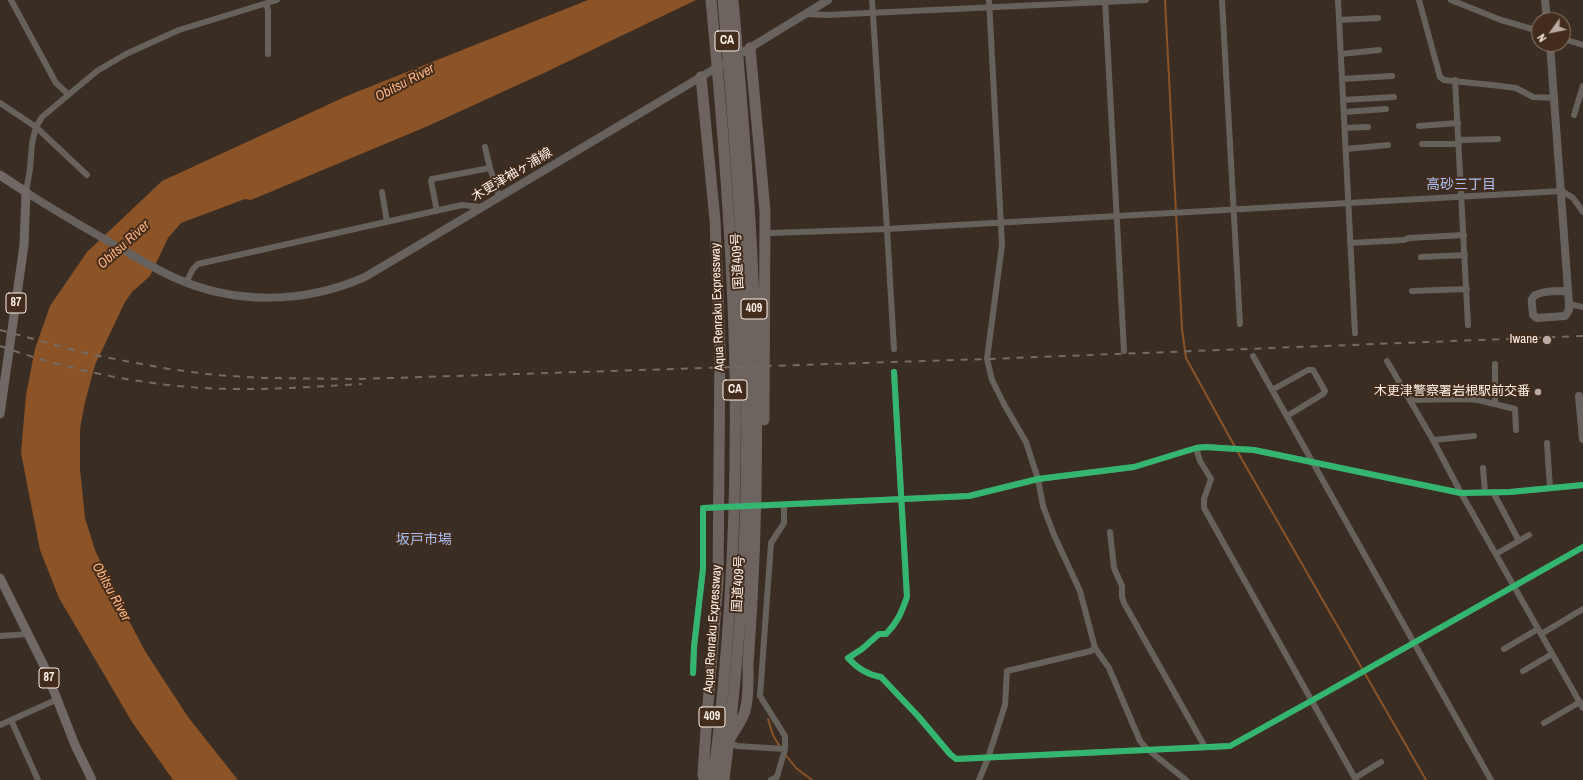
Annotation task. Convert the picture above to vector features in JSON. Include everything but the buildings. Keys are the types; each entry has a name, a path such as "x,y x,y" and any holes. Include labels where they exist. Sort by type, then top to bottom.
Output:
{"highway":[{"name":"Aqua Renraku Expressway","path":"711,0 726,173 732,281 735,377 734,526 730,605 713,780"},
{"name":"Aqua Renraku Expressway","path":"723,0 737,172 743,281 746,414 741,609 730,733 724,780"},
{"name":"国道409号","path":"703,780 708,768 739,723 745,711 748,688 756,526 756,374 753,284 747,168 734,0"},
{"path":"750,48 765,211 764,466 756,526"},
{"path":"701,76 715,220 720,349 718,581 706,729"},
{"name":"国道409号","path":"703,780 706,729 709,720 738,693 742,687 748,665"}],"main road":[{"name":"木更津袖ヶ浦線","path":"26,192 152,266 186,283 213,291 245,297 269,299 303,295 349,284 482,207 828,0"},
{"path":"1545,0 1546,12"},
{"path":"1551,52 1562,191 1569,304 1565,316 1537,318 1533,315 1532,300 1534,296 1543,292 1568,291"},
{"path":"0,175 26,192"},
{"name":"87","path":"0,414 24,245 26,192"},
{"path":"1579,396 1583,439"},
{"name":"87","path":"0,578 29,634 58,699 75,744 92,780"}],"street":[{"path":"12,0 56,83 68,94"},
{"path":"26,192 32,143 36,127 42,116 97,71 126,54 178,30 277,0"},
{"path":"872,0 894,349"},
{"path":"989,0 1002,245 987,359 988,367 992,380 1005,406 1026,442 1038,479 1043,506 1054,535 1080,591 1094,648 1108,668 1140,741 1147,749 1186,780"},
{"path":"805,14 826,15 1146,0"},
{"path":"1222,0 1240,324"},
{"path":"1338,0 1355,333"},
{"path":"1419,0 1440,77 1444,80 1455,80 1516,88 1533,97 1554,98"},
{"path":"1451,0 1501,20 1531,29"},
{"path":"1105,1 1124,351"},
{"path":"266,4 268,10 268,54"},
{"path":"1339,20 1378,18"},
{"path":"1571,41 1583,45"},
{"path":"1341,54 1379,50"},
{"path":"1342,79 1392,76"},
{"path":"1455,80 1468,325"},
{"path":"1574,115 1583,86"},
{"path":"1343,100 1394,96"},
{"path":"0,103 36,127 87,175"},
{"path":"1344,112 1386,109"},
{"path":"1419,126 1458,123"},
{"path":"1344,128 1368,127"},
{"path":"1422,144 1498,139"},
{"path":"1346,149 1388,146"},
{"path":"485,147 499,196"},
{"path":"437,211 432,179 490,168"},
{"path":"771,233 1562,191 1573,198 1583,212"},
{"path":"382,192 387,222"},
{"path":"186,283 193,269 198,264 462,205 482,207"},
{"path":"1350,243 1464,235"},
{"path":"1421,258 1465,255"},
{"path":"1412,291 1467,288"},
{"path":"1569,304 1583,307"},
{"path":"1253,356 1491,780"},
{"path":"1387,361 1433,440 1461,493 1581,705 1544,723"},
{"path":"1495,364 1495,404"},
{"path":"1272,390 1308,370 1313,370 1325,390 1324,394 1287,416"},
{"path":"894,372 907,598 900,619 891,630 886,634 879,634 862,649 848,658 854,665 874,676 881,677 956,759 962,760 1147,749 1230,746 1583,547"},
{"path":"1410,400 1478,400 1515,409 1516,430"},
{"path":"1433,440 1474,436"},
{"path":"1547,443 1550,488"},
{"path":"693,673 694,647 703,569 703,508 969,496 1038,479 1134,468 1205,446 1254,450 1461,493 1583,485"},
{"path":"1196,448 1200,461 1211,479 1204,499 1204,508 1355,779 1381,762"},
{"path":"1483,468 1485,492"},
{"path":"1493,492 1519,540"},
{"path":"771,780 777,776 786,750 785,736 760,696 771,543 784,523 784,505"},
{"path":"1110,532 1114,568 1122,586 1122,597 1124,603 1205,747"},
{"path":"1496,554 1529,535"},
{"path":"1504,649 1583,609"},
{"path":"0,636 29,634"},
{"path":"979,780 988,758 1005,705 1007,671 1091,651 1094,648"},
{"path":"1523,671 1552,654"},
{"path":"0,725 58,699"},
{"path":"12,720 38,780"},
{"path":"730,736 733,744 737,746 786,750"}],"water":[{"name":"Obitsu River","path":"588,0 696,0 544,73 428,126 251,200 245,199 181,223 168,238 150,276 132,292 125,302 95,365 85,402 80,429 80,469 85,518 95,550 119,602 145,651 188,717 238,780 173,780 132,722 59,598 40,550 21,453 26,395 35,349 50,306 87,252 162,181 349,95"}],"waterway":[{"path":"1165,0 1182,329 1186,358 1240,456 1426,780"},
{"path":"768,719 773,735 780,747"},
{"path":"785,754 796,768 812,780"}],"railway":[{"path":"0,330 93,355 169,369 215,375 263,378 359,379 987,359 1583,336"},
{"path":"0,346 50,362 100,374 178,386 244,389 362,384"}],"cycle path":[{"path":"894,372 907,597 899,617 886,634 879,634 862,649 848,658 863,670 872,675 881,677 956,759 1230,746 1583,547"},
{"path":"693,673 694,647 703,569 703,508 969,496 1038,479 1134,467 1196,448 1205,447 1254,450 1461,493 1510,492 1583,485"}],"place":[{"name":"Iwane","path":"1547,340"},
{"name":"木更津警察署岩根駅前交番","path":"1538,392"}],"district":[{"name":"高砂三丁目","path":"1461,185"},
{"name":"坂戸市場","path":"424,540"}]}
